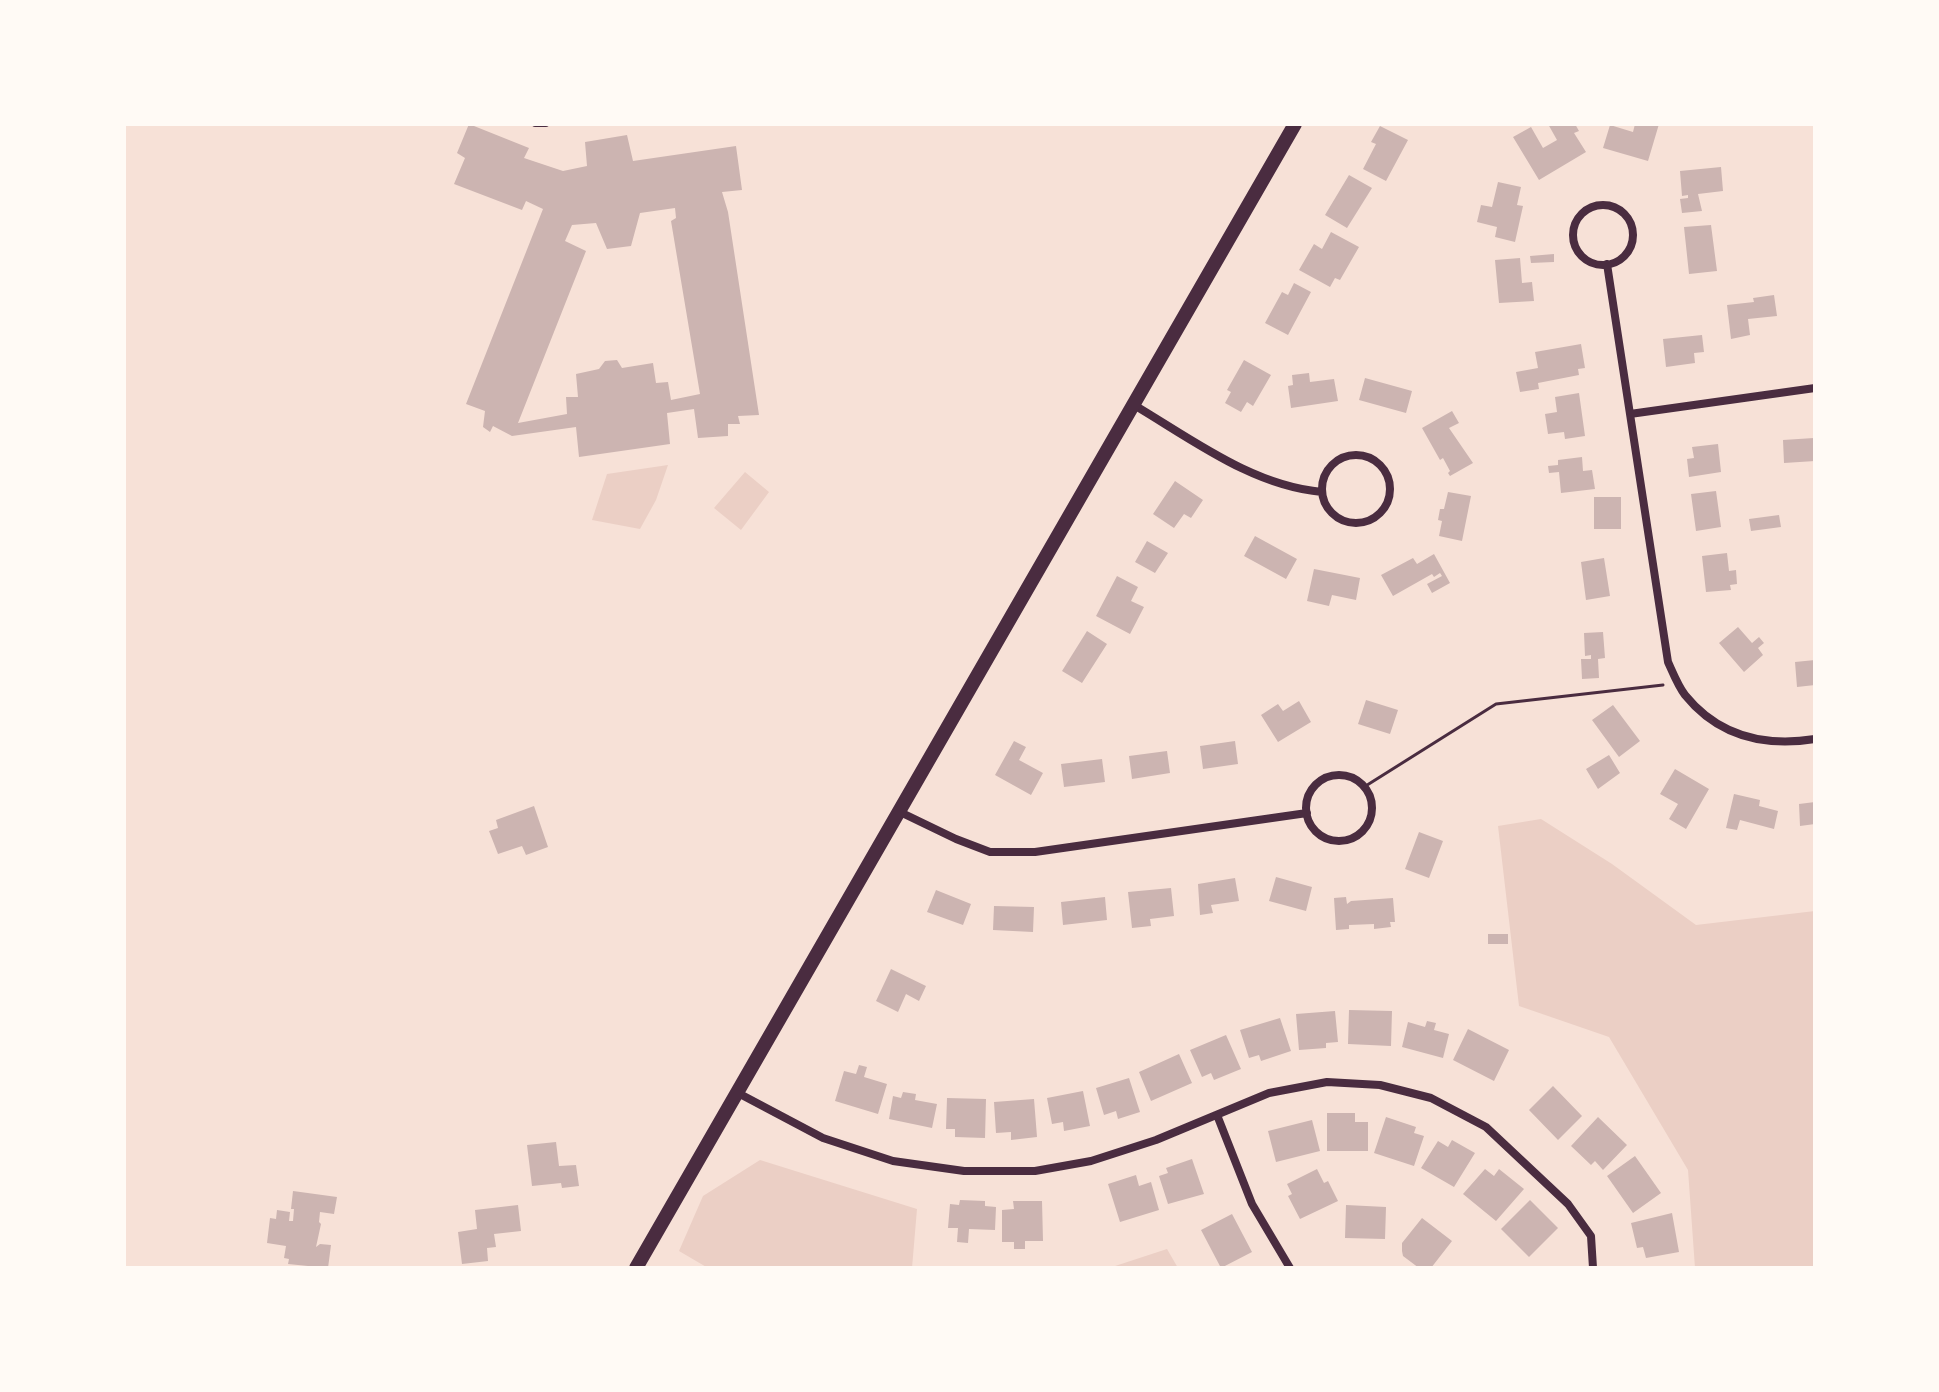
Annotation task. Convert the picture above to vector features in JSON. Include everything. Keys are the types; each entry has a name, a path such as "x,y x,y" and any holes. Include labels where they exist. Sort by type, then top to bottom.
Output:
{"street":[{"path":"636,1268 1295,124"},
{"path":"1599,205 1609,205 1625,215 1633,233 1627,252 1620,259 1607,264 1591,262 1583,257 1573,240 1573,230 1582,213 1599,205"},
{"path":"1607,264 1668,662 1684,694 1711,721 1746,738 1785,744 1815,739"},
{"path":"1630,414 1815,388"},
{"path":"1134,405 1228,461 1275,484 1322,492"},
{"path":"1355,455 1366,456 1385,470 1391,492 1388,504 1381,513 1360,523 1339,519 1324,502 1322,492 1327,471 1344,457 1355,455"},
{"path":"1342,776 1364,787 1371,801 1371,817 1363,831 1349,840 1333,840 1318,834 1307,813 1309,796 1318,783 1342,776"},
{"path":"900,812 990,852 1035,852 1307,813"},
{"path":"738,1093 837,1143 893,1161 964,1171 1035,1171 1091,1161 1156,1140 1269,1093 1327,1082 1380,1085 1431,1098 1486,1127 1568,1204 1591,1236 1593,1268"},
{"path":"1217,1115 1252,1204 1290,1268"}],"lane":[{"path":"535,124 546,124"}],"path":[{"path":"1364,787 1496,704 1679,683"}],"shaded area":[{"path":"668,465 656,500 640,529 592,520 607,474"},
{"path":"745,472 769,492 741,530 714,508"},
{"path":"1541,819 1612,864 1696,925 1815,911 1815,1268 1695,1268 1688,1170 1609,1037 1519,1006 1498,826"},
{"path":"760,1160 917,1209 912,1268 708,1268 679,1251 703,1196"},
{"path":"1167,1249 1178,1268 1109,1268"}],"building":[{"path":"469,124 529,148 524,158 563,171 587,166 585,142 627,135 633,161 736,146 742,190 722,192 728,212 759,415 738,416 740,424 728,424 728,436 698,438 694,409 667,413 670,444 579,457 576,427 512,436 493,426 490,432 483,427 485,411 466,404 543,209 526,201 522,210 454,184 465,158 457,153","holes":["675,208 676,218 671,221 700,394 671,400 668,382 656,383 653,363 622,368 617,360 605,361 599,369 576,374 578,397 566,397 567,414 518,423 586,251 565,241 572,225 596,223 607,249 631,246 640,213"]},
{"path":"1548,124 1575,124 1579,131 1574,133 1586,152 1539,180 1513,137 1531,127 1543,148 1557,140"},
{"path":"1635,124 1659,124 1648,161 1603,148 1610,125 1633,132"},
{"path":"1380,126 1408,140 1386,181 1363,169 1376,144 1371,142"},
{"path":"1721,167 1723,191 1698,194 1702,211 1682,213 1680,199 1688,198 1688,195 1682,196 1680,171"},
{"path":"1349,175 1372,188 1347,228 1325,215"},
{"path":"1498,182 1521,187 1517,205 1523,206 1515,242 1495,237 1497,227 1477,222 1481,205 1492,207"},
{"path":"1711,225 1717,271 1689,274 1684,227"},
{"path":"1331,232 1359,247 1340,280 1335,278 1330,287 1299,270 1314,244 1322,249"},
{"path":"1554,254 1554,262 1531,263 1530,256"},
{"path":"1520,258 1522,283 1532,282 1534,301 1499,303 1495,260"},
{"path":"1294,283 1311,292 1288,335 1265,323 1282,292 1288,295"},
{"path":"1774,295 1777,316 1748,319 1750,335 1731,339 1727,305 1754,302 1753,298"},
{"path":"1702,335 1704,352 1694,353 1695,363 1666,367 1663,339"},
{"path":"1581,344 1585,368 1578,369 1579,375 1538,383 1539,389 1520,392 1516,372 1538,368 1535,352"},
{"path":"1244,360 1271,375 1253,406 1247,402 1241,412 1225,403 1231,392 1227,390"},
{"path":"1309,373 1310,382 1334,379 1338,401 1291,408 1288,386 1293,385 1292,375"},
{"path":"1365,378 1412,391 1406,413 1359,400"},
{"path":"1579,393 1585,436 1565,439 1564,432 1548,434 1545,414 1557,412 1555,397"},
{"path":"1452,411 1459,423 1449,428 1473,463 1450,476 1443,458 1440,460 1422,428"},
{"path":"1814,438 1815,461 1784,463 1783,440"},
{"path":"1718,444 1721,472 1689,477 1687,459 1694,458 1692,447"},
{"path":"1582,457 1583,471 1592,470 1595,489 1561,493 1559,472 1549,473 1548,466 1558,465 1558,460"},
{"path":"1175,481 1203,500 1191,518 1184,514 1174,528 1153,514"},
{"path":"1716,491 1721,527 1696,531 1691,494"},
{"path":"1448,492 1471,496 1462,541 1439,536 1442,521 1438,520 1440,509 1444,509"},
{"path":"1594,497 1621,497 1621,529 1594,529"},
{"path":"1779,515 1781,527 1751,531 1749,519"},
{"path":"1255,536 1297,559 1286,579 1244,556"},
{"path":"1147,541 1168,553 1155,573 1135,562"},
{"path":"1727,553 1729,571 1736,570 1737,584 1730,585 1731,590 1706,592 1702,556"},
{"path":"1434,554 1450,583 1432,593 1427,584 1442,576 1440,573 1434,577 1432,574 1393,596 1381,575 1413,558 1417,564"},
{"path":"1604,558 1610,596 1586,600 1581,562"},
{"path":"1314,569 1360,578 1356,600 1332,595 1329,606 1307,601"},
{"path":"1117,576 1138,587 1131,601 1144,607 1130,634 1096,616"},
{"path":"1738,627 1752,643 1759,637 1764,643 1758,648 1763,655 1744,672 1719,643"},
{"path":"1087,631 1107,644 1082,683 1062,671"},
{"path":"1603,632 1605,658 1598,659 1599,678 1582,679 1581,659 1591,659 1591,655 1585,656 1584,633"},
{"path":"1815,660 1815,685 1797,687 1795,662"},
{"path":"1366,700 1398,710 1390,734 1358,724"},
{"path":"1299,701 1311,722 1278,742 1261,715 1278,704 1283,711"},
{"path":"1613,705 1640,741 1619,757 1592,720"},
{"path":"1014,741 1026,747 1019,760 1043,773 1031,795 995,775"},
{"path":"1235,741 1238,764 1203,769 1200,746"},
{"path":"1167,751 1170,773 1132,779 1129,756"},
{"path":"1609,755 1620,773 1598,789 1586,769"},
{"path":"1102,759 1105,782 1064,787 1061,764"},
{"path":"1675,769 1709,789 1686,829 1669,819 1678,804 1660,794"},
{"path":"1734,794 1760,800 1759,806 1778,811 1774,829 1740,820 1737,830 1726,828"},
{"path":"1815,802 1815,824 1800,826 1799,804"},
{"path":"534,806 548,847 526,855 522,846 498,854 489,831 498,828 496,820"},
{"path":"1419,832 1443,841 1429,878 1405,869"},
{"path":"1276,877 1312,887 1306,911 1269,901"},
{"path":"1235,878 1239,901 1211,905 1213,913 1200,915 1198,884"},
{"path":"1171,888 1174,916 1150,919 1151,926 1132,928 1128,892"},
{"path":"936,890 971,904 963,925 927,912"},
{"path":"1105,897 1107,920 1063,925 1061,902"},
{"path":"1346,897 1347,904 1351,901 1393,898 1395,922 1390,922 1391,927 1374,929 1374,924 1349,925 1349,929 1336,930 1334,898"},
{"path":"994,906 1034,907 1033,932 993,930"},
{"path":"1488,934 1508,934 1508,944 1488,944"},
{"path":"891,969 926,986 919,1001 906,994 898,1012 876,1001"},
{"path":"1349,1010 1392,1011 1391,1046 1348,1044"},
{"path":"1335,1011 1338,1042 1326,1043 1326,1048 1299,1050 1296,1014"},
{"path":"1280,1018 1291,1051 1261,1061 1259,1055 1249,1058 1240,1030"},
{"path":"1427,1021 1436,1023 1434,1030 1449,1034 1443,1058 1402,1047 1408,1022 1425,1027"},
{"path":"1468,1029 1509,1050 1494,1081 1453,1060"},
{"path":"1226,1035 1241,1069 1214,1080 1211,1073 1202,1077 1190,1050"},
{"path":"1179,1054 1192,1083 1151,1101 1139,1072"},
{"path":"859,1065 867,1067 864,1077 887,1084 878,1114 835,1101 844,1071 856,1074"},
{"path":"1129,1078 1140,1112 1118,1119 1116,1111 1104,1115 1096,1088"},
{"path":"1553,1086 1582,1116 1558,1140 1529,1110"},
{"path":"1083,1091 1090,1126 1064,1131 1063,1122 1052,1124 1047,1098"},
{"path":"903,1092 916,1094 915,1100 937,1104 932,1128 889,1119 893,1096 901,1098"},
{"path":"947,1098 986,1099 985,1138 955,1137 955,1129 946,1129"},
{"path":"1034,1099 1037,1137 1011,1140 1011,1132 996,1133 994,1102"},
{"path":"1327,1113 1355,1113 1355,1122 1368,1122 1368,1151 1327,1151"},
{"path":"1386,1117 1416,1127 1414,1133 1424,1136 1414,1166 1374,1153"},
{"path":"1598,1117 1627,1145 1603,1170 1595,1161 1591,1165 1571,1146"},
{"path":"1312,1120 1320,1151 1276,1162 1268,1131"},
{"path":"1452,1140 1475,1153 1454,1187 1421,1168 1438,1141 1448,1147"},
{"path":"556,1142 559,1166 576,1165 579,1186 562,1188 561,1183 532,1186 527,1145"},
{"path":"1635,1156 1661,1193 1633,1213 1607,1176"},
{"path":"1192,1159 1204,1194 1168,1204 1159,1176 1168,1173 1166,1168"},
{"path":"1317,1169 1324,1183 1328,1181 1338,1201 1300,1219 1288,1196 1292,1194 1287,1184"},
{"path":"1485,1169 1494,1176 1499,1169 1524,1189 1496,1221 1463,1194"},
{"path":"1136,1175 1139,1186 1151,1182 1159,1210 1120,1222 1108,1184"},
{"path":"293,1191 337,1197 334,1214 320,1212 316,1247 320,1244 331,1245 328,1268 288,1264 289,1259 284,1258 286,1246 267,1243 270,1218 276,1219 277,1210 290,1212 289,1221 293,1221"},
{"path":"960,1200 985,1201 985,1206 996,1207 995,1230 969,1229 968,1243 957,1242 958,1228 948,1228 950,1204 959,1205"},
{"path":"1530,1200 1558,1228 1529,1257 1501,1229"},
{"path":"1013,1201 1042,1201 1043,1241 1025,1241 1025,1249 1014,1249 1014,1242 1002,1242 1002,1210 1014,1209"},
{"path":"518,1205 521,1231 494,1234 496,1247 487,1248 488,1261 462,1264 458,1232 477,1229 475,1210"},
{"path":"1346,1205 1386,1207 1385,1239 1345,1238"},
{"path":"1672,1213 1679,1252 1646,1258 1643,1247 1637,1248 1631,1223"},
{"path":"1232,1214 1252,1252 1221,1268 1201,1230"},
{"path":"1422,1218 1452,1241 1431,1268 1419,1268 1403,1256 1402,1251 1402,1243"}]}
